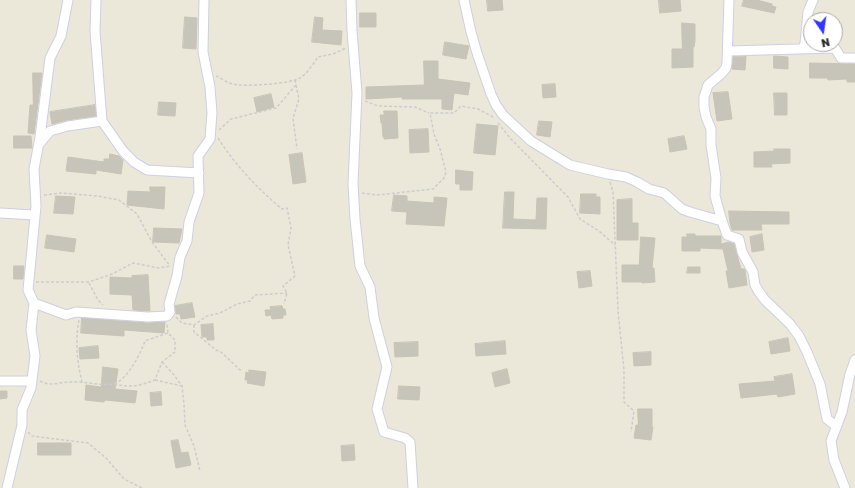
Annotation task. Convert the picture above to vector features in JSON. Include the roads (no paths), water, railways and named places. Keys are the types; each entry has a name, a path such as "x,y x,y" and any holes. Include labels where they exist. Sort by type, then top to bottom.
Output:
{"street":[{"path":"8,488 22,425 22,410 31,388 34,369 35,350 31,330 34,303 28,290 28,282 37,197 34,176 50,58 61,36 68,0"},
{"path":"96,0 95,31 102,121 128,156 134,162 147,170 199,173"},
{"path":"34,303 66,315 80,313 148,317 168,314 180,257 187,240 189,222 199,193 198,156 205,148 210,138 212,114 204,52 204,0"},
{"path":"351,0 357,99 354,192 360,266 370,287 374,318 388,367 377,410 384,432 405,438 410,442 413,488"},
{"path":"464,0 471,32 485,77 496,105 503,115 531,141 570,165 626,177 649,189 664,193 682,209 722,221"},
{"path":"730,0 726,68 708,85 704,97 706,117 711,129 711,145 716,178 715,196 727,235 739,239 742,252 752,272 755,285 759,292 765,300 790,324 799,336 820,384 827,419 836,426"},
{"path":"808,12 813,0"},
{"path":"728,50 803,49"},
{"path":"837,52 841,58 855,58"},
{"path":"39,145 50,131 68,126 102,121"},
{"path":"0,213 34,215"},
{"path":"845,488 834,460 831,441 842,412 850,374 855,360"},
{"path":"0,381 32,381"}]}
